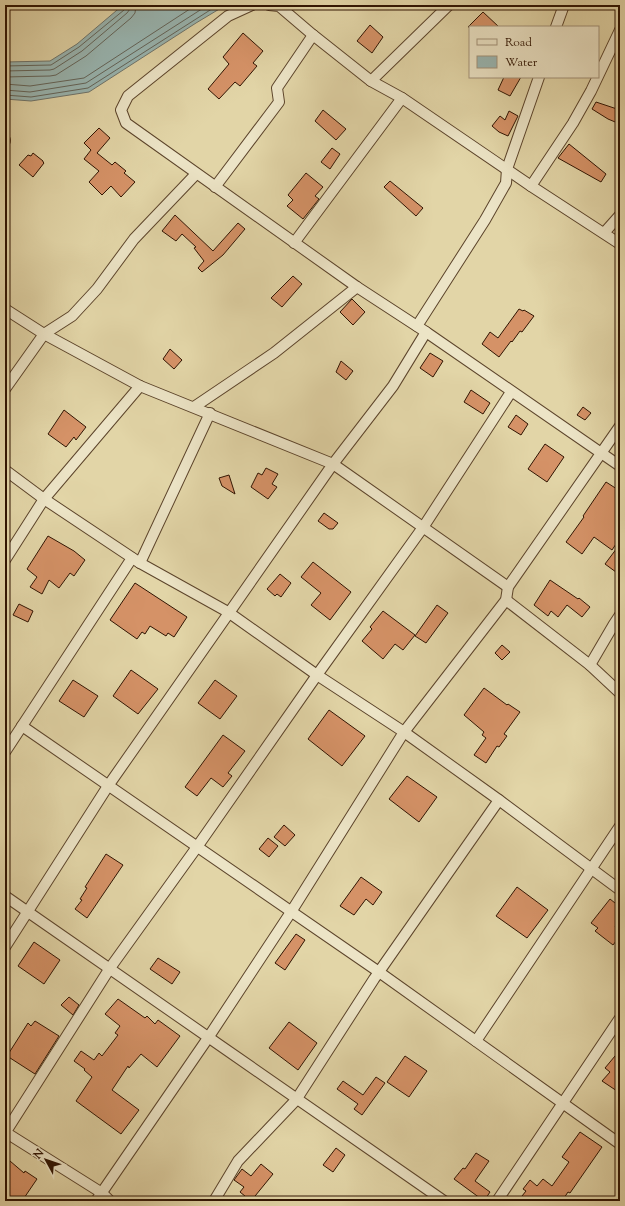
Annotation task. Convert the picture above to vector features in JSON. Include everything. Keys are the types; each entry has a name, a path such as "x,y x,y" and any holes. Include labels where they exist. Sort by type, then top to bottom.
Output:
{"street":[{"path":"252,5 228,16 128,96 122,110 126,123 357,287 426,332 620,466"},
{"path":"269,5 279,6 371,81 402,98 531,186 620,244"},
{"path":"371,81 449,5"},
{"path":"556,26 564,5"},
{"path":"599,74 620,30"},
{"path":"215,187 279,102 278,88 313,35"},
{"path":"416,326 485,220 506,184 508,169 539,78"},
{"path":"531,186 573,123 597,78"},
{"path":"294,243 402,98"},
{"path":"5,389 44,334 72,316 97,289 134,239 196,174"},
{"path":"604,233 620,215"},
{"path":"194,407 274,354 357,287"},
{"path":"5,309 44,334 140,386 333,464 424,526 508,587"},
{"path":"5,947 108,786 228,612 333,464 393,386 426,332"},
{"path":"5,560 44,499 140,386"},
{"path":"110,1201 99,1197 5,1133 110,968 424,526 511,392"},
{"path":"5,752 136,561 210,413"},
{"path":"99,1197 208,1038 291,912 404,732 506,600 508,587 602,454 620,426"},
{"path":"5,470 44,499 136,561 228,612 317,675 404,732 499,800 620,890"},
{"path":"506,600 590,665 620,693"},
{"path":"590,665 620,615"},
{"path":"22,726 379,972 620,1144"},
{"path":"214,1201 238,1161 296,1100 379,972 499,800"},
{"path":"476,1041 620,826"},
{"path":"5,896 110,968 296,1100 444,1201"},
{"path":"497,1201 620,1018"}],"water":[{"path":"123,5 226,5 89,92 31,101 5,99 5,62 50,61 77,44"}],"building":[{"path":"483,12 498,26 469,26"},
{"path":"370,25 383,37 372,53 357,41"},
{"path":"243,33 263,51 253,63 257,66 240,86 235,82 219,99 208,89 229,64 223,57"},
{"path":"504,78 520,78 510,96 498,90"},
{"path":"596,102 620,110 620,124 608,119 592,109"},
{"path":"323,110 346,129 336,140 315,121"},
{"path":"509,111 518,116 508,136 499,132 492,126 500,116 505,120"},
{"path":"99,128 110,138 97,153 112,165 115,162 126,171 124,173 135,182 121,197 111,186 102,195 89,182 99,171 84,159 91,150 84,143"},
{"path":"569,144 606,174 601,182 558,158"},
{"path":"332,148 340,154 330,169 321,162"},
{"path":"33,153 44,163 33,177 19,165 28,155 31,156"},
{"path":"306,173 323,187 315,196 319,199 303,219 287,206 293,200 288,195"},
{"path":"390,181 423,208 416,216 384,187"},
{"path":"175,215 213,251 238,223 245,229 223,255 202,272 198,268 204,261 194,248 196,247 182,234 176,241 162,231"},
{"path":"293,276 302,284 282,307 271,298"},
{"path":"352,299 365,312 353,325 340,312"},
{"path":"519,309 524,310 534,316 522,332 520,331 512,342 511,341 499,357 482,344 490,332 498,338"},
{"path":"170,349 182,360 174,369 163,359"},
{"path":"430,353 443,361 433,377 420,368"},
{"path":"341,361 353,371 346,380 336,372"},
{"path":"471,390 490,403 483,414 464,402"},
{"path":"583,407 591,413 585,420 577,415"},
{"path":"64,410 86,427 76,440 74,437 66,447 48,434"},
{"path":"516,415 528,424 521,435 508,427"},
{"path":"545,444 564,457 547,482 528,469"},
{"path":"266,468 278,474 272,484 277,487 268,499 251,487 258,473 262,475"},
{"path":"229,475 235,494 222,486 219,478"},
{"path":"606,482 620,491 620,538 612,550 594,537 582,554 566,542"},
{"path":"324,513 338,523 333,529 329,529 318,521"},
{"path":"48,536 74,551 85,560 74,576 70,573 59,588 49,580 42,594 30,587 37,577 27,569"},
{"path":"620,544 620,575 605,564"},
{"path":"313,562 351,592 330,620 311,605 321,593 301,577"},
{"path":"280,574 291,583 281,597 277,594 275,596 267,589"},
{"path":"550,580 578,599 579,598 590,607 582,617 567,605 558,617 551,611 548,616 534,605"},
{"path":"135,583 187,617 174,637 168,633 166,636 150,626 145,634 142,632 137,639 110,620"},
{"path":"19,604 33,611 28,622 13,615"},
{"path":"437,605 448,613 426,643 415,636"},
{"path":"383,611 415,635 403,650 395,644 383,659 362,641 372,629 370,627"},
{"path":"502,645 510,652 502,660 495,653"},
{"path":"131,670 158,689 138,714 113,696"},
{"path":"73,680 98,696 84,717 59,701"},
{"path":"215,680 237,696 220,719 198,703"},
{"path":"484,688 507,705 508,704 520,712 504,734 507,736 499,747 497,746 486,763 474,755 486,738 482,735 484,732 464,715"},
{"path":"329,710 365,736 342,766 308,739"},
{"path":"223,735 245,751 228,773 232,776 223,787 211,778 197,796 185,787"},
{"path":"407,776 437,797 419,822 389,799"},
{"path":"284,825 295,835 285,846 274,837"},
{"path":"268,838 278,846 269,857 259,849"},
{"path":"106,854 123,865 87,918 75,909 82,900 80,899 87,888 85,887"},
{"path":"361,877 382,892 373,905 366,899 354,915 340,906"},
{"path":"517,887 548,910 527,938 496,916"},
{"path":"610,899 620,907 620,920 615,927 620,931 620,936 613,945 595,931 598,928 591,923"},
{"path":"296,934 305,940 285,970 275,963"},
{"path":"34,942 60,960 44,984 18,966"},
{"path":"158,958 180,972 172,984 150,969"},
{"path":"69,997 79,1005 73,1015 61,1005"},
{"path":"118,999 145,1018 147,1016 155,1024 158,1020 180,1036 157,1067 141,1054 129,1068 128,1066 112,1090 139,1110 121,1134 76,1101 92,1077 84,1070 85,1069 74,1061 81,1051 94,1060 99,1053 102,1056 118,1035 115,1033 120,1026 105,1014"},
{"path":"35,1021 59,1036 35,1074 7,1056 28,1023 31,1026"},
{"path":"289,1022 317,1043 298,1070 269,1048"},
{"path":"620,1050 620,1093 602,1081 610,1072 605,1068"},
{"path":"405,1056 427,1071 409,1097 387,1082"},
{"path":"376,1077 385,1083 362,1115 354,1109 358,1104 337,1089 343,1081 363,1095"},
{"path":"580,1132 602,1147 570,1193 568,1192 562,1201 518,1201 526,1191 523,1189 530,1180 537,1186 543,1179 552,1186 569,1162 562,1157"},
{"path":"336,1148 345,1155 333,1172 323,1165"},
{"path":"476,1153 489,1161 475,1181 490,1192 484,1201 454,1179 463,1168 465,1169"},
{"path":"10,1161 24,1173 25,1171 37,1179 22,1201 5,1201 5,1167"},
{"path":"261,1164 273,1174 251,1201 240,1192 244,1187 234,1180 242,1169 251,1176"}]}
